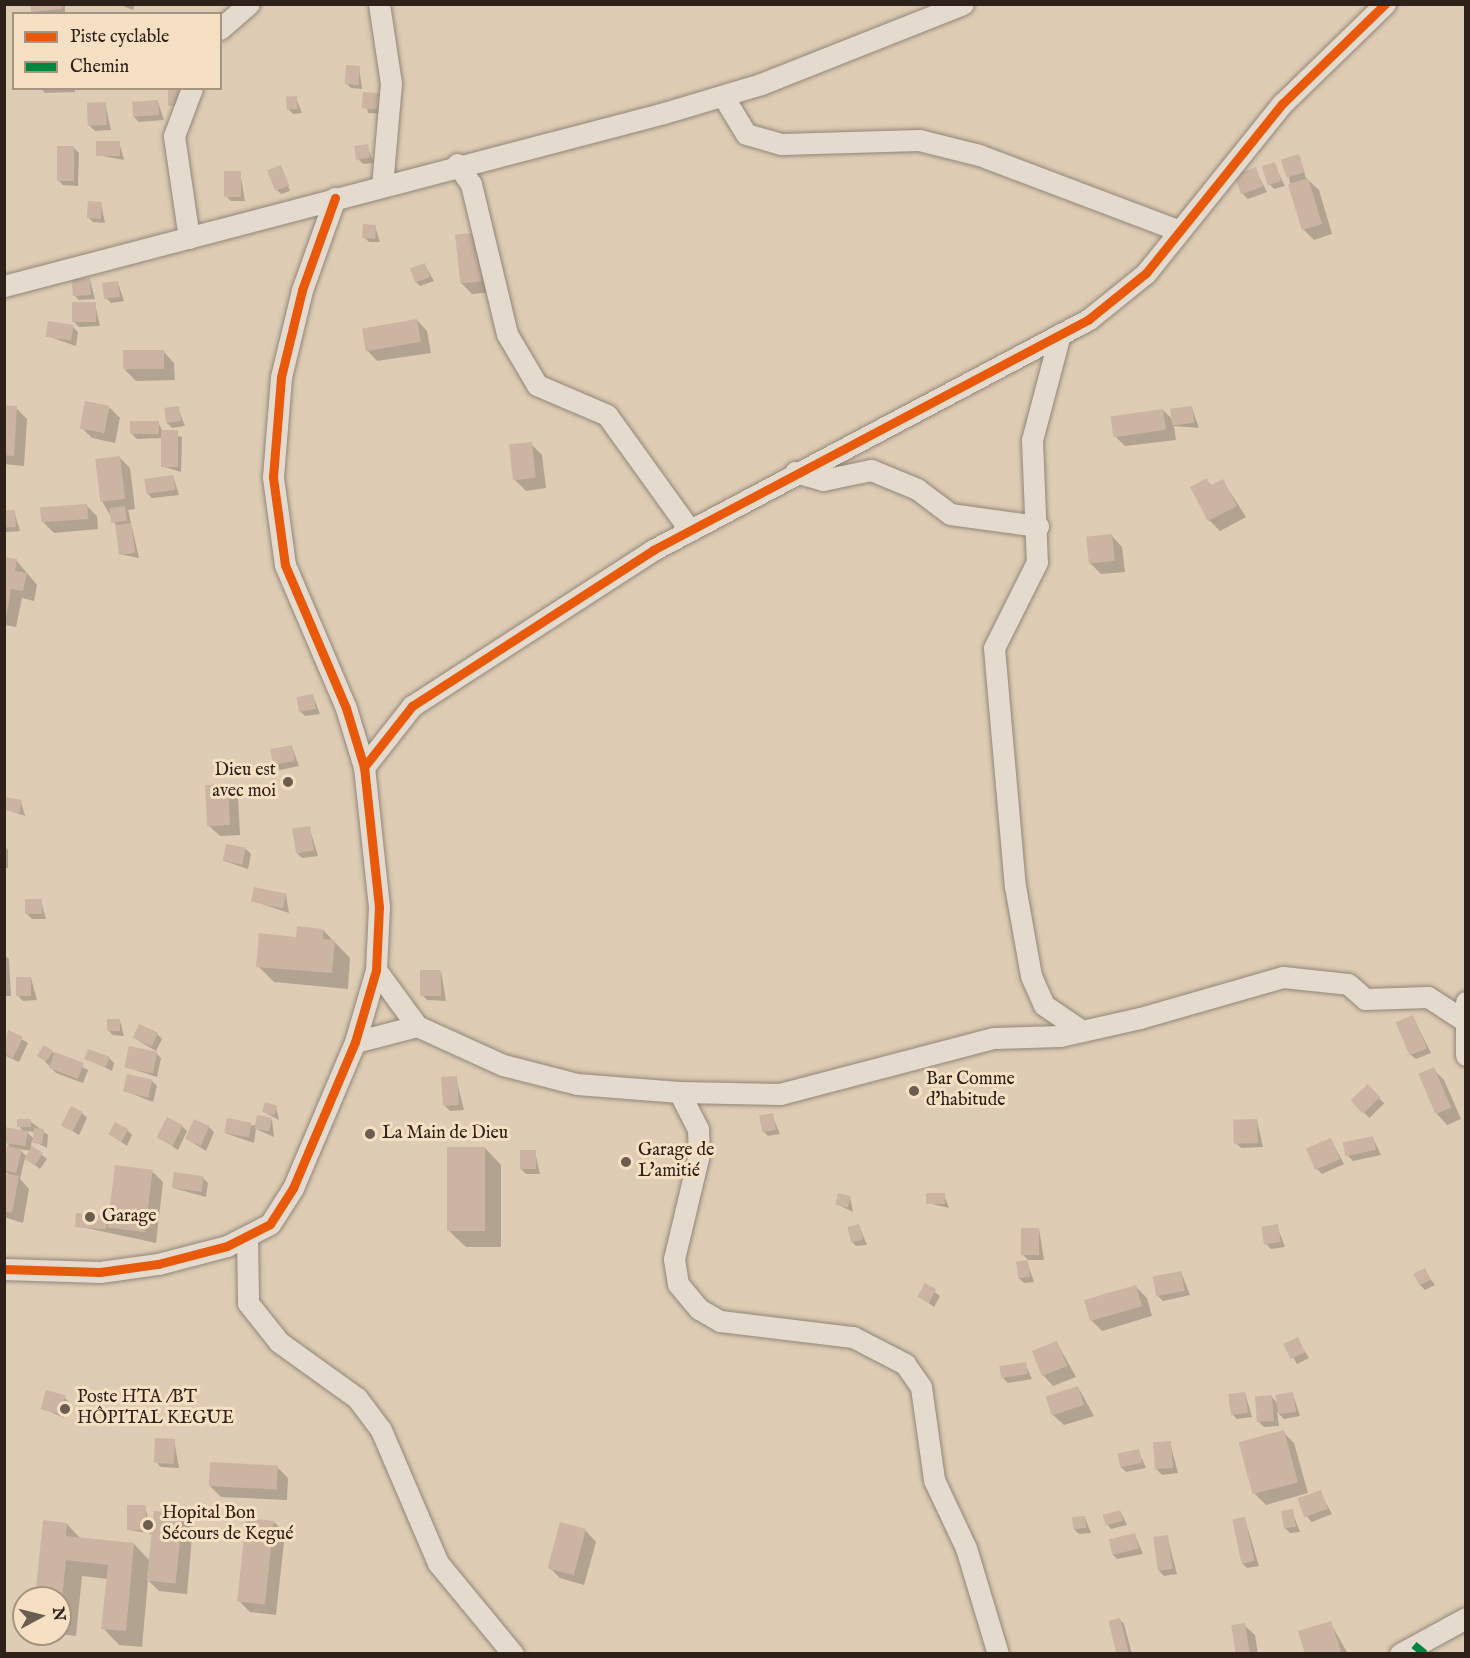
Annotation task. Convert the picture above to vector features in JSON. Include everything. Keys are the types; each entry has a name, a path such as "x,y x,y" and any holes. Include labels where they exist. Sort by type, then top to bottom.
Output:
{"street":[{"path":"222,27 249,4"},
{"path":"379,4 391,83 382,185"},
{"path":"4,286 458,164 561,144 723,96 963,4"},
{"path":"364,767 412,706 452,677 689,529 1089,319 1146,273 1178,230 1282,104 1385,4"},
{"path":"189,238 174,136 191,90"},
{"path":"723,96 746,134 782,144 919,140 979,155 1178,230"},
{"path":"458,164 471,183 507,334 537,385 607,415 689,529"},
{"path":"4,1269 100,1272 158,1264 247,1236 270,1224 293,1188 355,1041 376,970 379,907 364,767 346,708 285,565 273,477 281,377 302,290 335,198"},
{"path":"1060,334 1032,440 1038,526 1037,562 994,648 1015,886 1031,976 1044,1005 1082,1031"},
{"path":"795,472 823,480 871,470 917,489 950,514 1038,526"},
{"path":"376,970 417,1026 524,1071 577,1084 679,1092 780,1094 994,1038 1082,1031 1283,977 1348,984 1365,999 1428,997 1464,1011 1466,1055"},
{"path":"355,1041 417,1026"},
{"path":"679,1092 698,1128 699,1154 674,1259 678,1284 699,1309 720,1321 852,1337 905,1364 921,1387 934,1480 966,1548 998,1653"},
{"path":"247,1236 248,1303 279,1342 357,1398 381,1430 438,1563 513,1653"},
{"path":"1400,1653 1466,1618"}],"building":[{"path":"30,4 62,4 62,9 31,12"},
{"path":"346,65 360,66 359,85 345,84"},
{"path":"168,90 184,90 184,106 168,106"},
{"path":"363,92 384,94 383,110 362,108"},
{"path":"297,96 298,109 287,110 286,97"},
{"path":"158,100 159,115 133,117 132,102"},
{"path":"106,102 107,125 88,126 87,103"},
{"path":"96,141 120,141 120,156 96,156"},
{"path":"368,144 370,158 356,160 354,146"},
{"path":"57,146 74,146 74,181 57,181"},
{"path":"1299,154 1305,172 1287,178 1281,160"},
{"path":"1275,162 1281,181 1268,185 1262,166"},
{"path":"281,165 289,185 275,191 267,171"},
{"path":"1256,167 1263,187 1241,194 1234,174"},
{"path":"224,171 241,171 241,197 224,197"},
{"path":"1308,178 1322,224 1302,230 1288,184"},
{"path":"88,201 102,202 101,219 87,218"},
{"path":"363,224 376,225 375,239 362,238"},
{"path":"482,232 487,281 460,284 455,235"},
{"path":"425,263 430,277 415,283 410,268"},
{"path":"90,278 91,295 73,296 72,279"},
{"path":"118,281 120,297 104,299 102,283"},
{"path":"72,302 96,302 96,322 72,322"},
{"path":"417,319 421,342 366,351 362,329"},
{"path":"48,321 74,325 71,341 45,337"},
{"path":"123,350 164,350 164,369 123,369"},
{"path":"85,401 110,406 104,433 80,428"},
{"path":"4,405 17,406 14,456 4,455"},
{"path":"179,406 181,421 166,423 164,408"},
{"path":"1192,406 1194,423 1172,426 1170,409"},
{"path":"1163,409 1166,430 1113,437 1111,416"},
{"path":"130,421 159,421 159,434 130,434"},
{"path":"161,430 178,430 178,467 161,467"},
{"path":"532,442 536,478 513,480 509,444"},
{"path":"120,456 125,499 100,502 95,459"},
{"path":"173,475 175,490 146,494 144,479"},
{"path":"1207,478 1210,486 1223,479 1237,506 1208,521 1190,487"},
{"path":"87,504 88,519 41,522 40,507"},
{"path":"125,506 127,521 111,523 109,508"},
{"path":"15,510 16,527 5,528 4,511"},
{"path":"131,523 135,553 119,555 115,525"},
{"path":"1112,534 1115,561 1089,564 1086,537"},
{"path":"4,557 17,559 15,571 27,573 23,591 11,589 6,618"},
{"path":"313,694 316,709 299,712 296,697"},
{"path":"292,745 295,761 273,765 270,749"},
{"path":"228,784 230,825 207,826 205,785"},
{"path":"5,797 22,800 19,813 4,810"},
{"path":"310,826 314,851 296,854 292,829"},
{"path":"226,844 246,848 242,865 223,861"},
{"path":"254,887 286,894 283,909 251,902"},
{"path":"25,899 42,899 42,914 25,914"},
{"path":"297,926 323,929 323,939 335,940 332,973 256,967 259,933 296,937"},
{"path":"420,970 441,970 441,996 420,996"},
{"path":"16,977 31,977 31,996 16,996"},
{"path":"1413,1015 1427,1048 1410,1056 1396,1022"},
{"path":"107,1019 120,1019 120,1031 107,1031"},
{"path":"139,1024 158,1033 152,1046 133,1038"},
{"path":"8,1030 23,1037 13,1058 4,1054"},
{"path":"44,1045 53,1051 46,1062 37,1056"},
{"path":"129,1046 157,1052 153,1074 124,1068"},
{"path":"88,1049 110,1057 106,1067 84,1059"},
{"path":"55,1052 84,1063 78,1079 49,1068"},
{"path":"1434,1067 1451,1108 1436,1114 1418,1074"},
{"path":"127,1074 152,1080 148,1097 123,1092"},
{"path":"457,1076 459,1105 443,1106 441,1077"},
{"path":"1368,1084 1380,1097 1363,1114 1350,1100"},
{"path":"265,1102 277,1106 274,1116 262,1112"},
{"path":"71,1106 83,1112 73,1132 61,1126"},
{"path":"773,1113 776,1130 762,1132 759,1115"},
{"path":"257,1115 272,1118 269,1132 254,1129"},
{"path":"167,1117 183,1125 173,1146 157,1137"},
{"path":"227,1118 252,1123 249,1137 224,1133"},
{"path":"17,1119 31,1119 31,1127 17,1127"},
{"path":"194,1119 210,1126 201,1146 185,1139"},
{"path":"1257,1119 1258,1143 1234,1144 1233,1120"},
{"path":"115,1122 128,1129 122,1141 108,1134"},
{"path":"4,1127 28,1131 25,1146 4,1143"},
{"path":"34,1128 44,1129 42,1144 32,1143"},
{"path":"1373,1136 1376,1150 1346,1156 1343,1142"},
{"path":"1331,1138 1340,1159 1315,1170 1306,1149"},
{"path":"7,1146 22,1149 16,1173 4,1170"},
{"path":"32,1146 43,1153 35,1166 24,1159"},
{"path":"447,1147 485,1147 485,1231 447,1231"},
{"path":"520,1150 536,1150 536,1169 520,1169"},
{"path":"115,1165 153,1170 145,1232 107,1228"},
{"path":"174,1172 204,1176 201,1192 172,1188"},
{"path":"4,1173 19,1176 12,1213 4,1211"},
{"path":"838,1193 851,1196 848,1208 835,1205"},
{"path":"926,1193 945,1193 945,1204 926,1204"},
{"path":"76,1213 107,1215 106,1229 75,1227"},
{"path":"859,1224 863,1240 851,1242 847,1227"},
{"path":"1278,1224 1281,1242 1264,1244 1261,1227"},
{"path":"1021,1228 1039,1228 1039,1255 1021,1255"},
{"path":"1028,1260 1030,1277 1018,1278 1016,1261"},
{"path":"1425,1268 1431,1280 1419,1285 1413,1274"},
{"path":"1181,1271 1185,1291 1156,1296 1153,1277"},
{"path":"925,1283 936,1289 929,1303 917,1297"},
{"path":"1136,1285 1142,1306 1090,1321 1084,1300"},
{"path":"1298,1337 1305,1352 1291,1359 1283,1344"},
{"path":"1057,1341 1067,1366 1042,1376 1032,1351"},
{"path":"1026,1362 1028,1374 1001,1378 999,1366"},
{"path":"1078,1386 1084,1405 1052,1416 1046,1397"},
{"path":"46,1390 65,1395 60,1414 41,1409"},
{"path":"1245,1392 1248,1413 1231,1415 1228,1394"},
{"path":"1293,1392 1296,1412 1278,1415 1275,1395"},
{"path":"1272,1395 1274,1421 1257,1422 1255,1396"},
{"path":"1284,1430 1298,1482 1253,1494 1239,1442"},
{"path":"155,1438 175,1439 174,1464 154,1463"},
{"path":"1171,1441 1173,1468 1155,1469 1153,1442"},
{"path":"1139,1449 1142,1463 1120,1467 1117,1454"},
{"path":"210,1462 278,1466 277,1490 209,1486"},
{"path":"1321,1490 1328,1509 1304,1517 1298,1499"},
{"path":"127,1505 146,1505 146,1530 127,1530"},
{"path":"1293,1509 1296,1527 1284,1529 1281,1511"},
{"path":"1120,1510 1123,1521 1105,1525 1103,1515"},
{"path":"154,1511 183,1514 176,1584 147,1581"},
{"path":"1085,1516 1086,1528 1073,1529 1072,1517"},
{"path":"1245,1517 1254,1561 1242,1564 1232,1520"},
{"path":"246,1518 274,1521 265,1604 237,1602"},
{"path":"43,1520 67,1523 66,1536 134,1543 126,1631 101,1629 108,1565 66,1560 63,1586 36,1586"},
{"path":"560,1522 586,1529 574,1575 548,1568"},
{"path":"1135,1533 1139,1549 1113,1555 1109,1540"},
{"path":"1168,1535 1173,1569 1158,1571 1153,1537"},
{"path":"1120,1618 1129,1654 1117,1654 1108,1621"},
{"path":"1331,1621 1342,1654 1305,1654 1298,1631"},
{"path":"1245,1623 1250,1654 1236,1654 1231,1625"}],"marked path":[{"path":"1414,1645 1425,1654"}],"cycle path":[{"path":"364,767 412,706 653,550 1089,319 1146,273 1282,104 1385,4"},
{"path":"4,1269 100,1272 158,1264 227,1246 270,1224 293,1188 355,1042 376,970 379,907 364,767 346,708 285,565 273,477 281,377 302,290 335,198"}],"place":[{"name":"Dieu est avec moi","path":"288,782"},
{"name":"Bar Comme d'habitude","path":"914,1091"},
{"name":"La Main de Dieu","path":"370,1134"},
{"name":"Garage de L'amitié","path":"626,1162"},
{"name":"Garage","path":"90,1217"},
{"name":"Poste HTA /BT HÔPITAL KEGUE","path":"65,1409"},
{"name":"Hopital Bon Sécours de Kegué","path":"148,1525"}]}
